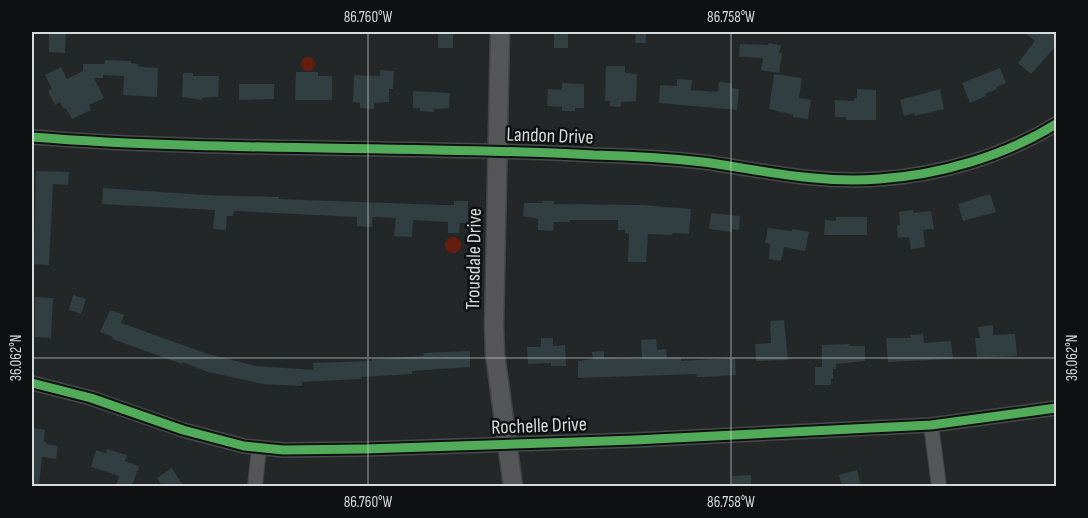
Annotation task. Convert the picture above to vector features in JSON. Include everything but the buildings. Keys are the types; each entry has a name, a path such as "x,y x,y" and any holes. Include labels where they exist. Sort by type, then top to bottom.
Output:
{"street":[{"name":"Trousdale Drive","path":"500,32 494,326 513,486"},
{"name":"Landon Drive","path":"32,137 132,143 498,151 685,160 780,175 828,179 876,179 902,177 971,161 1015,145 1056,124"},
{"name":"Rochelle Drive","path":"32,383 71,392 183,430 259,448 365,449 635,440 931,425 1056,408"},
{"path":"931,425 939,486"},
{"path":"255,486 259,448"}],"shaded area":[{"path":"305,57 311,57 315,64 311,71 305,71 301,67 301,61"},
{"path":"453,237 461,245 453,253 445,245"}],"cycle path":[{"path":"32,137 172,145 453,150 676,159 812,178 857,180 902,177 971,162 1015,146 1056,124"},
{"path":"32,383 91,398 183,430 244,446 283,450 635,440 931,425 1056,408"}]}
